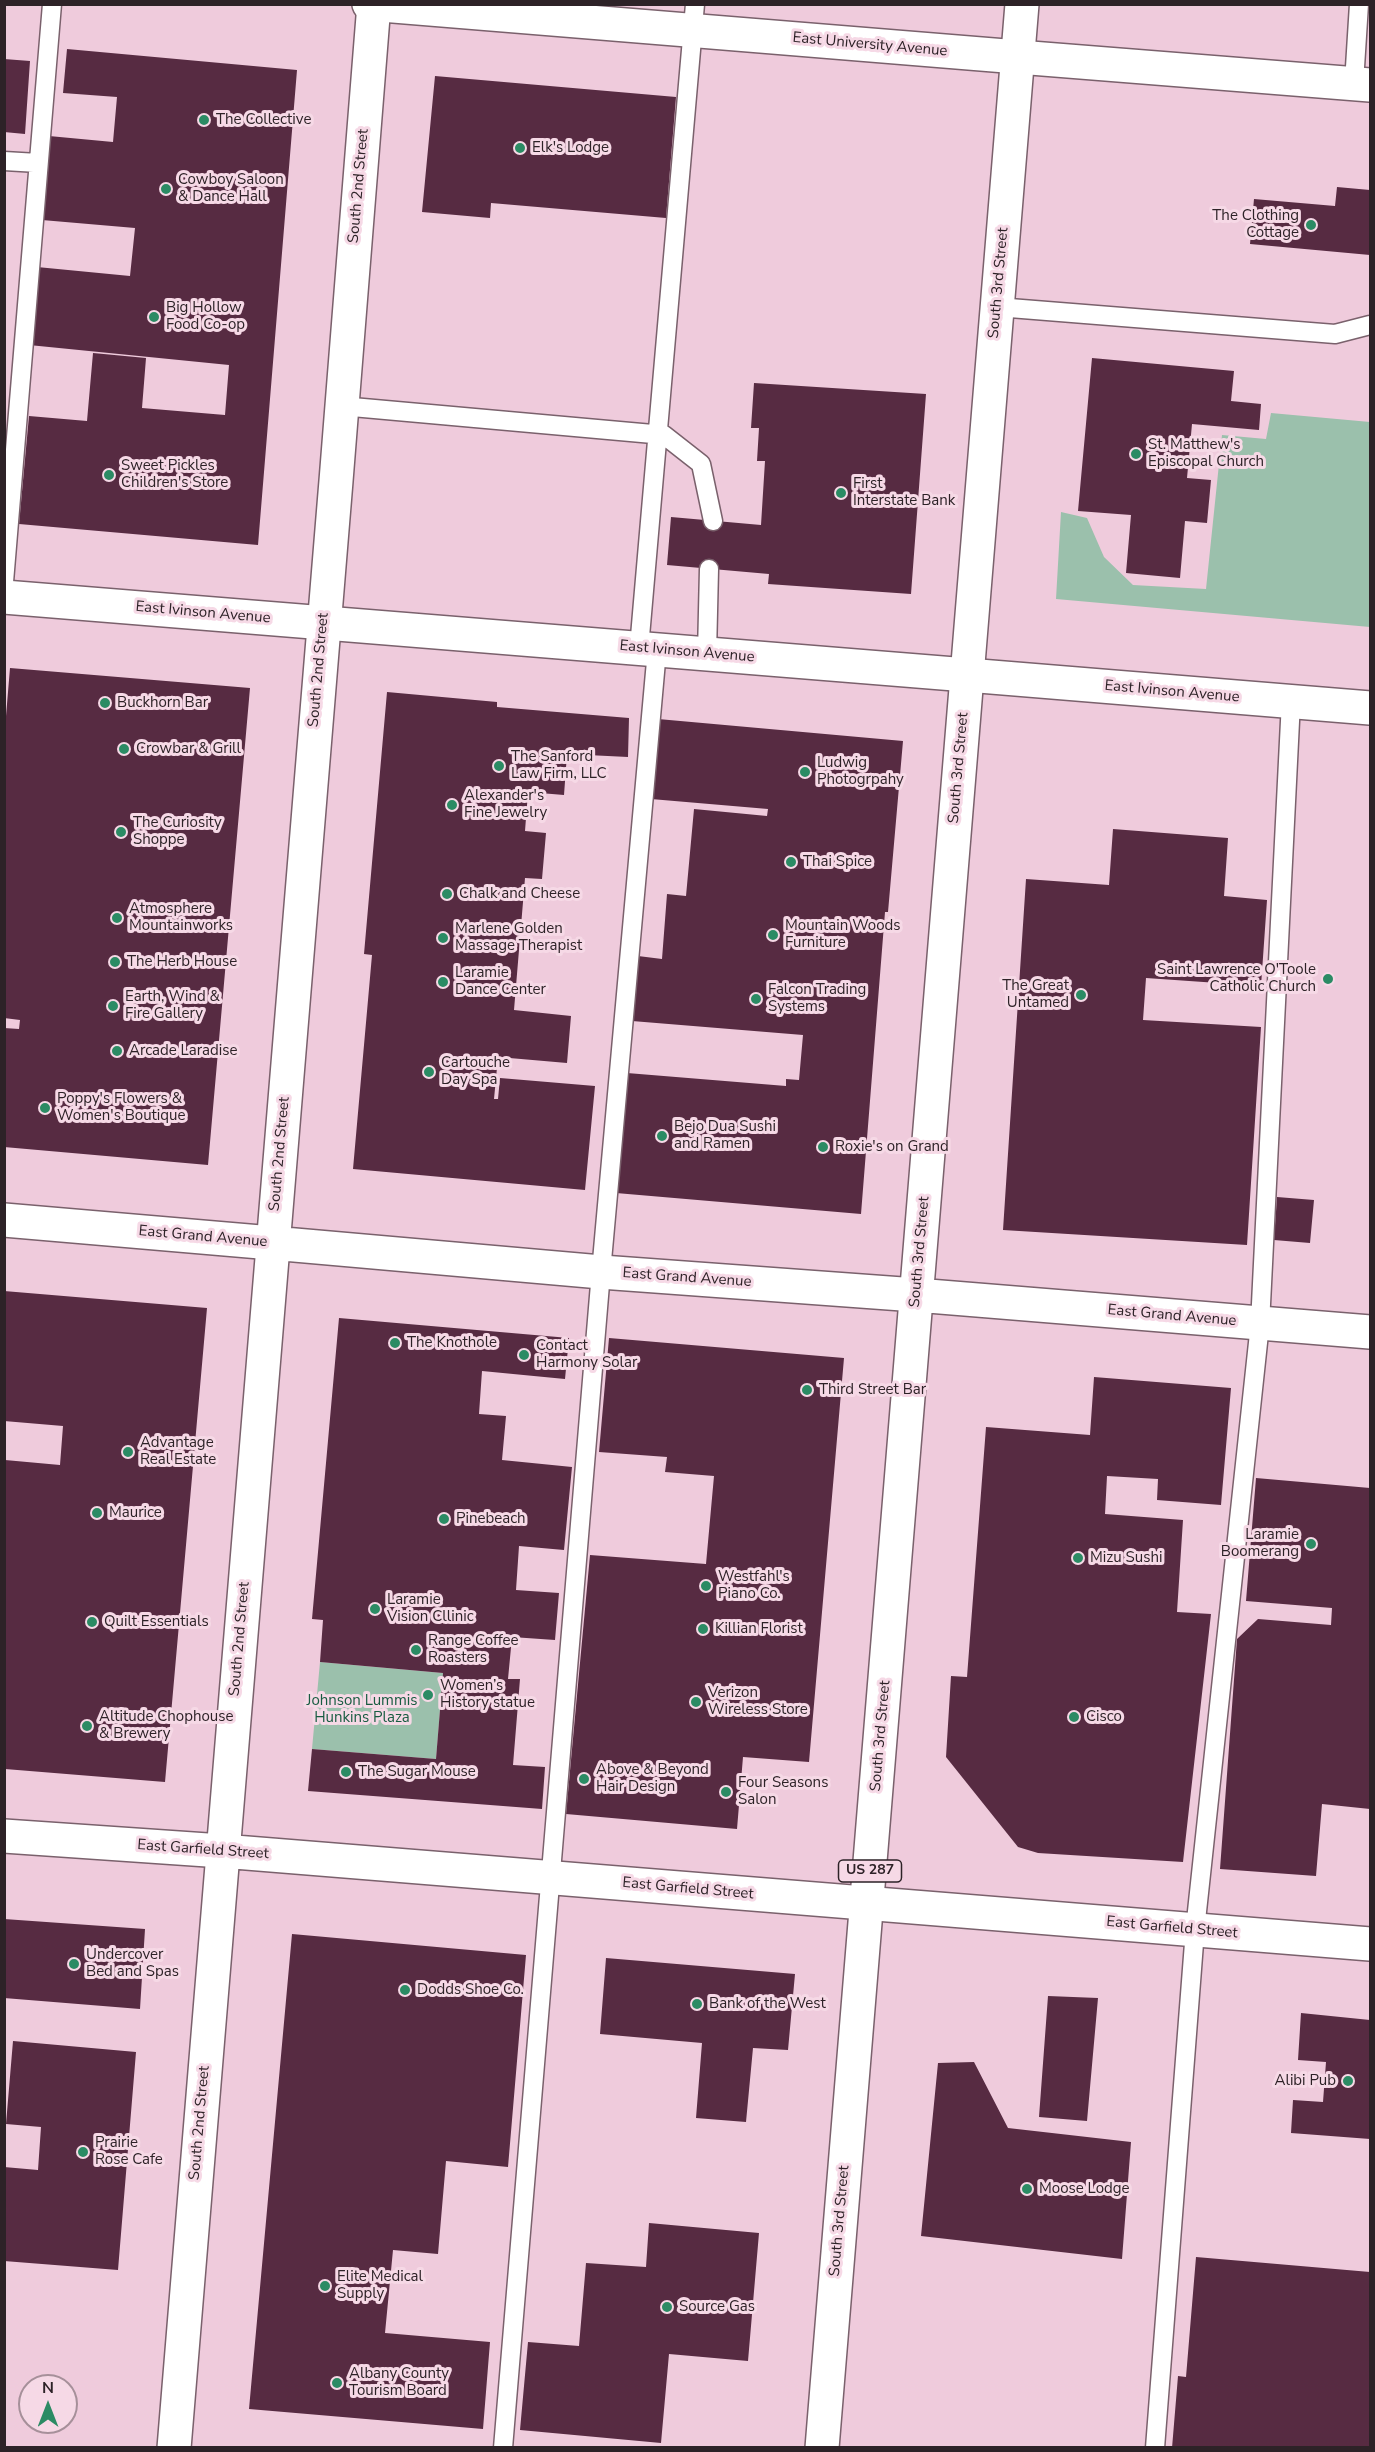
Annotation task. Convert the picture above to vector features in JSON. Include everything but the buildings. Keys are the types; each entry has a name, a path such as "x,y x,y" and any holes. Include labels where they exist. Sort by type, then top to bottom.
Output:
{"street":[{"name":"East University Avenue","path":"369,4 693,17 1018,57 1362,84"},
{"name":"South 3rd Street","path":"822,2448 1022,4"},
{"name":"South 2nd Street","path":"174,2448 374,5"},
{"name":"East Ivinson Avenue","path":"4,597 1371,708"},
{"name":"East Grand Avenue","path":"4,1220 600,1272 1371,1332"},
{"name":"East Garfield Street","path":"4,1836 222,1851 1371,1944"}],"lane":[{"path":"4,582 52,4"},
{"path":"1359,4 1362,84"},
{"path":"503,2448 600,1272 648,649 657,434 693,17"},
{"path":"4,161 38,163"},
{"path":"997,307 1335,334 1371,325"},
{"path":"341,405 664,435 701,464 713,521"},
{"path":"707,654 709,568"},
{"path":"1155,2448 1195,1930 1260,1324 1292,701"}],"shaded area":[{"path":"5,5 1370,5 1370,2447 5,2448"}],"green space":[{"path":"1271,413 1370,422 1370,627 1056,599 1061,512 1087,518 1104,557 1133,585 1206,589 1222,435 1266,439"},
{"name":"Johnson Lummis Hunkins Plaza","path":"320,1662 443,1673 436,1759 312,1749"}],"place":[{"name":"The Collective","path":"204,120"},
{"name":"Elk's Lodge","path":"520,148"},
{"name":"Cowboy Saloon & Dance Hall","path":"166,189"},
{"name":"The Clothing Cottage","path":"1311,225"},
{"name":"Big Hollow Food Co-op","path":"154,317"},
{"name":"St. Matthew's Episcopal Church","path":"1136,454"},
{"name":"Sweet Pickles Children's Store","path":"109,475"},
{"name":"First Interstate Bank","path":"841,493"},
{"name":"Buckhorn Bar","path":"105,703"},
{"name":"Crowbar & Grill","path":"124,749"},
{"name":"The Sanford Law Firm, LLC","path":"499,766"},
{"name":"Ludwig Photogrpahy","path":"805,772"},
{"name":"Alexander's Fine Jewelry","path":"452,805"},
{"name":"The Curiosity Shoppe","path":"121,832"},
{"name":"Thai Spice","path":"791,862"},
{"name":"Chalk and Cheese","path":"447,894"},
{"name":"Atmosphere Mountainworks","path":"117,918"},
{"name":"Mountain Woods Furniture","path":"773,935"},
{"name":"Marlene Golden Massage Therapist","path":"443,938"},
{"name":"The Herb House","path":"115,962"},
{"name":"Saint Lawrence O'Toole Catholic Church","path":"1328,979"},
{"name":"Laramie Dance Center","path":"443,982"},
{"name":"The Great Untamed","path":"1081,995"},
{"name":"Falcon Trading Systems","path":"756,999"},
{"name":"Earth, Wind & Fire Gallery","path":"113,1006"},
{"name":"Arcade Laradise","path":"117,1051"},
{"name":"Cartouche Day Spa","path":"429,1072"},
{"name":"Poppy's Flowers & Women's Boutique","path":"45,1108"},
{"name":"Bejo Dua Sushi and Ramen","path":"662,1136"},
{"name":"Roxie's on Grand","path":"823,1147"},
{"name":"The Knothole","path":"395,1343"},
{"name":"Contact Harmony Solar","path":"524,1355"},
{"name":"Third Street Bar","path":"807,1390"},
{"name":"Advantage Real Estate","path":"128,1452"},
{"name":"Maurice","path":"97,1513"},
{"name":"Pinebeach","path":"444,1519"},
{"name":"Laramie Boomerang","path":"1311,1544"},
{"name":"Mizu Sushi","path":"1078,1558"},
{"name":"Westfahl's Piano Co.","path":"706,1586"},
{"name":"Laramie Vision Cllinic","path":"375,1609"},
{"name":"Quilt Essentials","path":"92,1622"},
{"name":"Killian Florist","path":"703,1629"},
{"name":"Range Coffee Roasters","path":"416,1650"},
{"name":"Women’s History statue","path":"428,1695"},
{"name":"Verizon Wireless Store","path":"696,1702"},
{"name":"Cisco","path":"1074,1717"},
{"name":"Altitude Chophouse & Brewery","path":"87,1726"},
{"name":"The Sugar Mouse","path":"346,1772"},
{"name":"Above & Beyond Hair Design","path":"584,1779"},
{"name":"Four Seasons Salon","path":"726,1792"},
{"name":"Undercover Bed and Spas","path":"74,1964"},
{"name":"Dodds Shoe Co.","path":"405,1990"},
{"name":"Bank of the West","path":"697,2004"},
{"name":"Alibi Pub","path":"1348,2081"},
{"name":"Prairie Rose Cafe","path":"83,2152"},
{"name":"Moose Lodge","path":"1027,2189"},
{"name":"Elite Medical Supply","path":"325,2286"},
{"name":"Source Gas","path":"667,2307"},
{"name":"Albany County Tourism Board","path":"337,2383"}]}
